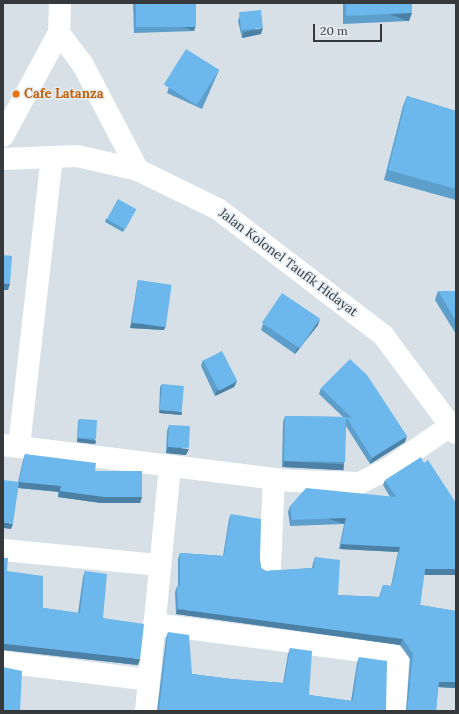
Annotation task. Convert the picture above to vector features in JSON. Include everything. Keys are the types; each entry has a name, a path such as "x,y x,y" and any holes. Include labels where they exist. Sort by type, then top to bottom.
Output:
{"street":[{"path":"3,136 59,33 60,3"},
{"path":"59,33 82,63 138,170"},
{"name":"Jalan Kolonel Taufik Hidayat","path":"3,159 76,156 138,170 218,209 384,335 454,427"},
{"path":"52,158 11,445 170,467 274,479 360,483 454,427"},
{"path":"146,711 170,467"},
{"path":"270,566 274,479"},
{"path":"3,550 160,565"},
{"path":"154,624 393,655 398,659 395,711"},
{"path":"3,662 149,680"}],"building":[{"path":"136,3 196,3 196,27 136,27"},
{"path":"346,3 412,3 412,13 346,16"},
{"path":"261,10 263,28 241,30 239,12"},
{"path":"186,49 219,70 197,105 164,85"},
{"path":"407,96 456,111 456,189 388,170"},
{"path":"118,199 136,209 125,229 107,219"},
{"path":"3,255 12,256 10,284 3,283"},
{"path":"138,280 172,285 166,327 132,323"},
{"path":"438,291 456,291 456,321"},
{"path":"282,293 320,319 300,349 262,323"},
{"path":"222,351 237,381 219,391 203,361"},
{"path":"350,359 367,375 407,436 372,458 346,417 352,418 321,388"},
{"path":"162,384 184,386 182,412 160,410"},
{"path":"285,416 346,417 345,462 284,461"},
{"path":"79,419 97,420 96,439 78,438"},
{"path":"169,425 190,426 189,448 168,447"},
{"path":"25,454 96,463 95,471 142,471 142,497 104,497 60,491 61,486 19,482"},
{"path":"421,457 424,463 428,460 456,503 456,569 425,569 420,605 456,611 456,682 439,682 436,711 407,711 413,654 403,639 178,609 177,586 180,586 180,553 224,556 231,514 261,519 260,560 261,568 266,571 314,568 315,557 340,560 338,595 380,597 383,585 392,586 400,547 341,544 346,518 292,520 290,506 306,488 396,497 385,480"},
{"path":"3,480 19,482 13,524 3,522"},
{"path":"3,558 8,558 7,571 43,576 43,608 80,613 85,571 107,574 103,618 144,624 140,659 3,644"},
{"path":"168,632 189,635 192,674 284,683 290,648 312,651 309,695 353,701 359,657 387,661 386,711 159,711"},
{"path":"3,667 22,671 20,711 3,711"}],"place":[{"name":"Cafe Latanza","path":"16,94"}]}
